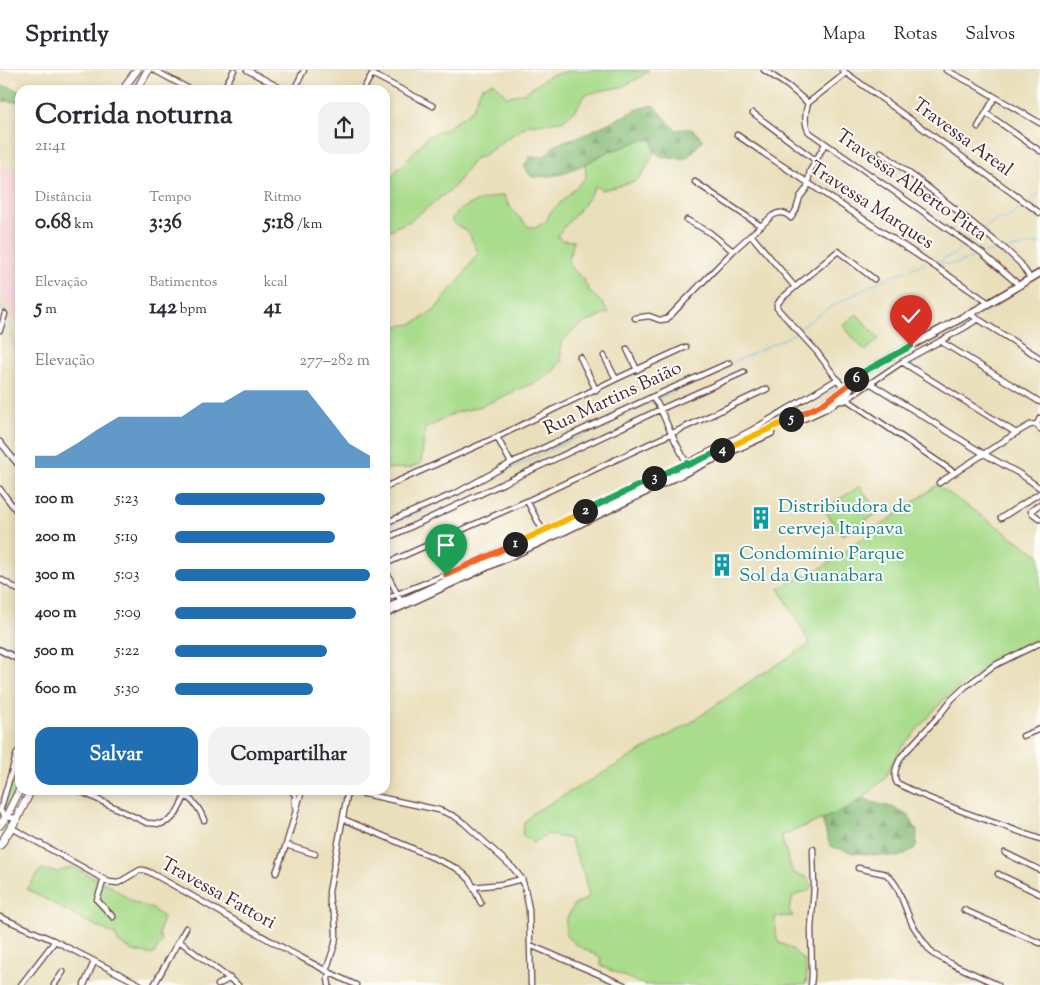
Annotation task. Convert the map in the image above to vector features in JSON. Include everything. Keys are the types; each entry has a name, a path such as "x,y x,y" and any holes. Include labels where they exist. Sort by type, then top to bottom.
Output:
{"main road":[{"path":"126,85 137,70"},
{"path":"140,85 148,70"},
{"path":"390,611 545,534 833,401 846,394 852,382 865,371 970,314 1040,273"},
{"path":"390,608 402,604"},
{"path":"0,825 17,795"},
{"path":"0,845 12,828 28,795"}],"street":[{"path":"154,70 182,85"},
{"path":"226,85 234,70"},
{"path":"247,70 275,85"},
{"path":"296,85 304,70"},
{"path":"764,70 788,86 808,103 844,72"},
{"path":"946,70 1040,123"},
{"name":"Travessa Areal","path":"844,72 1040,213"},
{"path":"366,85 372,74 433,106"},
{"path":"978,127 994,97"},
{"name":"Travessa Alberto Pitta","path":"808,103 806,109 809,132 982,253 1019,285"},
{"path":"753,113 815,160"},
{"path":"986,113 1040,151"},
{"name":"Travessa Marques","path":"737,135 808,184 929,261 989,303"},
{"path":"634,318 649,316 660,320 667,319 733,251 776,213 786,214 791,218 800,197 807,188 810,170 825,144"},
{"path":"881,152 1005,249 1020,263 1030,278"},
{"path":"695,182 761,226"},
{"path":"687,220 709,232 733,251"},
{"path":"751,235 795,287"},
{"path":"874,279 838,251 781,299 777,308 817,352 838,379 846,394 955,473"},
{"path":"0,330 5,314"},
{"path":"970,314 1040,358"},
{"path":"846,394 870,383 902,362 978,319"},
{"path":"940,341 1040,402"},
{"name":"Rua Martins Baião","path":"390,485 498,437 686,347"},
{"path":"627,349 637,370"},
{"path":"604,356 616,379"},
{"path":"580,358 596,390"},
{"path":"902,362 1016,433"},
{"name":"Rua Martins Baião","path":"390,521 458,492 511,463 729,363"},
{"path":"390,537 660,407 744,372"},
{"path":"654,398 689,466 838,379"},
{"path":"870,383 1040,488"},
{"path":"390,562 527,501 767,389"},
{"path":"939,483 1016,433 1030,425 1038,426 1040,418"},
{"path":"498,437 511,463"},
{"path":"0,442 15,461"},
{"path":"0,489 15,509"},
{"path":"1001,518 1040,493"},
{"path":"390,597 545,534 527,501"},
{"path":"1040,504 1032,510 1032,513 1040,519"},
{"path":"0,579 15,588"},
{"path":"390,579 402,604"},
{"path":"1040,643 993,666 958,693 901,757 894,777 897,783 919,794 981,819 1040,839"},
{"path":"0,650 15,658"},
{"path":"1023,736 1040,729"},
{"path":"15,760 0,809 1,813 6,817 11,819 18,817"},
{"path":"89,795 148,823 161,824 170,820 176,814 186,795 197,806 204,820"},
{"path":"295,795 296,812"},
{"path":"276,873 301,795"},
{"path":"329,985 327,972 336,934 329,892 346,795"},
{"path":"370,795 439,810 454,816 502,858 522,879 528,909 531,985"},
{"path":"343,819 447,864 464,874 470,880 481,903"},
{"path":"12,828 104,879 97,900 114,917"},
{"path":"286,845 315,854"},
{"path":"811,985 811,929 814,887 813,850"},
{"path":"1006,854 1040,870"},
{"path":"858,868 886,874 893,881 912,924 933,954 998,985"},
{"name":"Travessa Fattori","path":"104,879 109,882 118,883 137,871 144,870 327,972 356,985"},
{"path":"998,874 1040,894"},
{"path":"473,887 502,884 522,879"},
{"path":"964,910 1040,943"},
{"path":"0,917 55,941 138,985"},
{"path":"154,985 186,928"},
{"path":"21,985 55,941"},
{"path":"179,941 238,985"},
{"path":"530,945 624,985"},
{"path":"84,985 94,962"},
{"path":"54,985 63,972"},
{"path":"218,985 230,978"}],"shaded area":[{"path":"0,166 15,170 15,322 11,306 0,302"}],"green space":[{"path":"572,70 649,70 622,87 585,95 577,108 562,121 528,125 482,157 475,158 454,187 410,221 390,230 390,177 427,137 446,129 472,110 481,88 494,82 507,97 526,92 549,76"},
{"path":"0,86 15,89 15,102 0,101"},
{"path":"653,105 676,130 691,129 703,140 687,158 661,156 655,151 651,139 641,140 609,151 562,174 532,177 524,167 530,157 543,157 553,147 564,141 581,136 638,109"},
{"path":"652,139 655,151 642,175 635,181 602,190 595,186 582,206 557,236 562,240 574,241 568,261 573,270 582,277 590,292 609,312 577,327 561,343 561,362 549,376 482,406 455,413 425,429 421,463 410,468 390,469 390,329 412,324 434,311 459,281 478,253 469,233 451,221 455,215 460,210 474,203 504,195 511,208 521,220 529,227 536,227 546,222 550,213 586,177 585,164 609,151 641,140"},
{"path":"857,314 879,339 865,351 843,326"},
{"path":"937,485 1040,556 1040,643 983,669 947,696 900,749 884,779 864,797 847,809 781,836 793,873 806,877 813,887 810,890 793,896 789,910 793,916 775,917 775,931 778,942 792,949 804,960 807,979 805,985 644,985 601,966 601,958 575,944 566,936 566,920 574,905 589,897 584,875 570,839 547,834 533,843 522,834 524,823 533,813 690,723 749,682 810,644 779,588 823,567"},
{"path":"860,486 878,513 842,536 824,509"},
{"path":"15,769 15,792 6,807 4,808 3,806"},
{"path":"864,797 871,802 892,807 909,816 917,832 916,848 898,857 854,853 830,846 822,819 847,809"},
{"path":"72,867 109,885 133,902 153,909 163,917 159,934 162,941 153,955 133,951 118,942 116,936 27,889 41,869 57,872"}],"waterway":[{"path":"1028,203 1040,193"},
{"path":"982,229 1000,218 1006,219 1025,205"},
{"path":"968,240 979,231"},
{"path":"940,261 954,254 965,243"},
{"path":"1009,249 1040,243"},
{"path":"984,253 1003,250"},
{"path":"932,261 952,264 980,254"},
{"path":"799,329 827,309 878,282 925,263"},
{"path":"0,308 5,310 15,347"},
{"path":"730,364 796,332"},
{"path":"656,400 720,369"},
{"path":"468,489 652,402"},
{"path":"390,526 447,499"}],"place":[{"name":"Distribiudora de cerveja Itaipava","path":"761,518"},
{"name":"Condomínio Parque Sol da Guanabara","path":"722,565"}],"route":[{"path":"446,575 687,463 688,465 823,404 865,371 911,346"}]}
